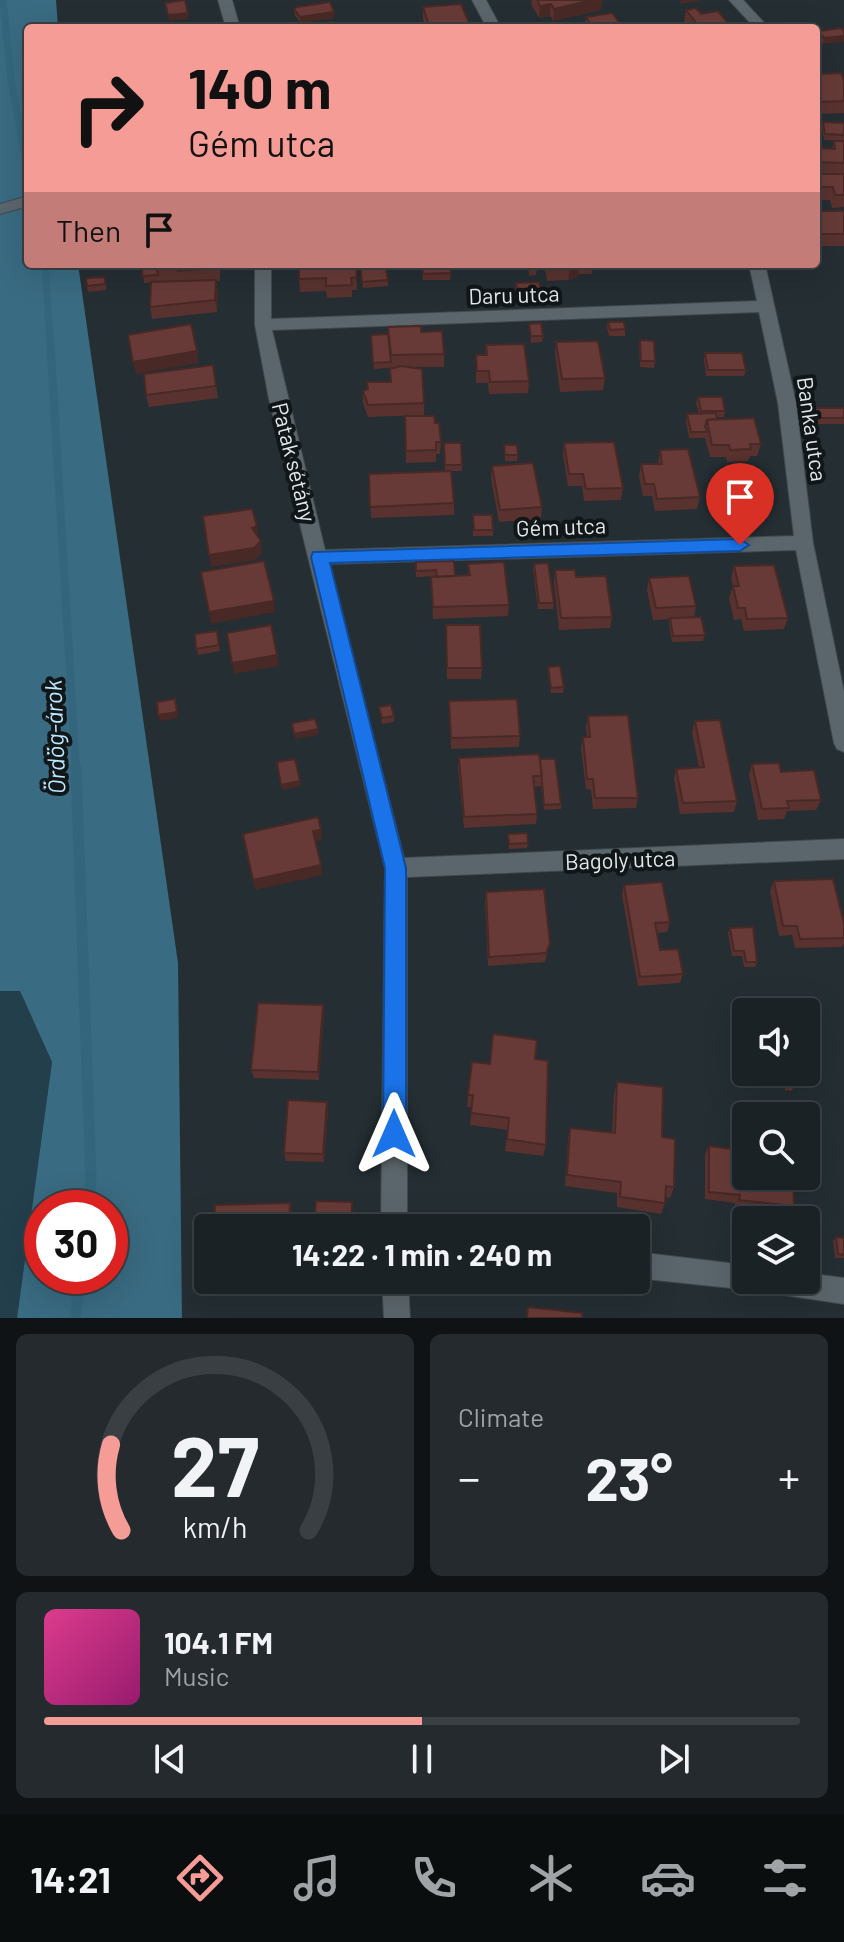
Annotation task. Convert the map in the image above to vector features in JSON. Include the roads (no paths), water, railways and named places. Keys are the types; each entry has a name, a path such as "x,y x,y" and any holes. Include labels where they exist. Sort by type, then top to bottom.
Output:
{"street":[{"path":"225,0 232,24"},
{"path":"479,0 492,24"},
{"path":"736,0 758,24"},
{"path":"0,209 24,202"},
{"name":"Patak sétány","path":"263,268 263,325 396,868 394,1214"},
{"name":"Banka utca","path":"758,268 787,403 804,543 844,743"},
{"name":"Daru utca","path":"263,325 766,306"},
{"name":"Gém utca","path":"319,557 804,543"},
{"name":"Bagoly utca","path":"396,868 844,849"},
{"path":"650,1267 732,1276"},
{"path":"820,1288 844,1291"},
{"path":"396,1294 397,1318"}],"waterway":[{"name":"Ördög-árok","path":"3,0 11,80 24,150"},
{"name":"Ördög-árok","path":"45,268 50,339"},
{"name":"Ördög-árok","path":"50,337 76,770"},
{"name":"Ördög-árok","path":"76,768 90,1190"},
{"name":"Ördög-árok","path":"75,1318 78,1294"}]}
